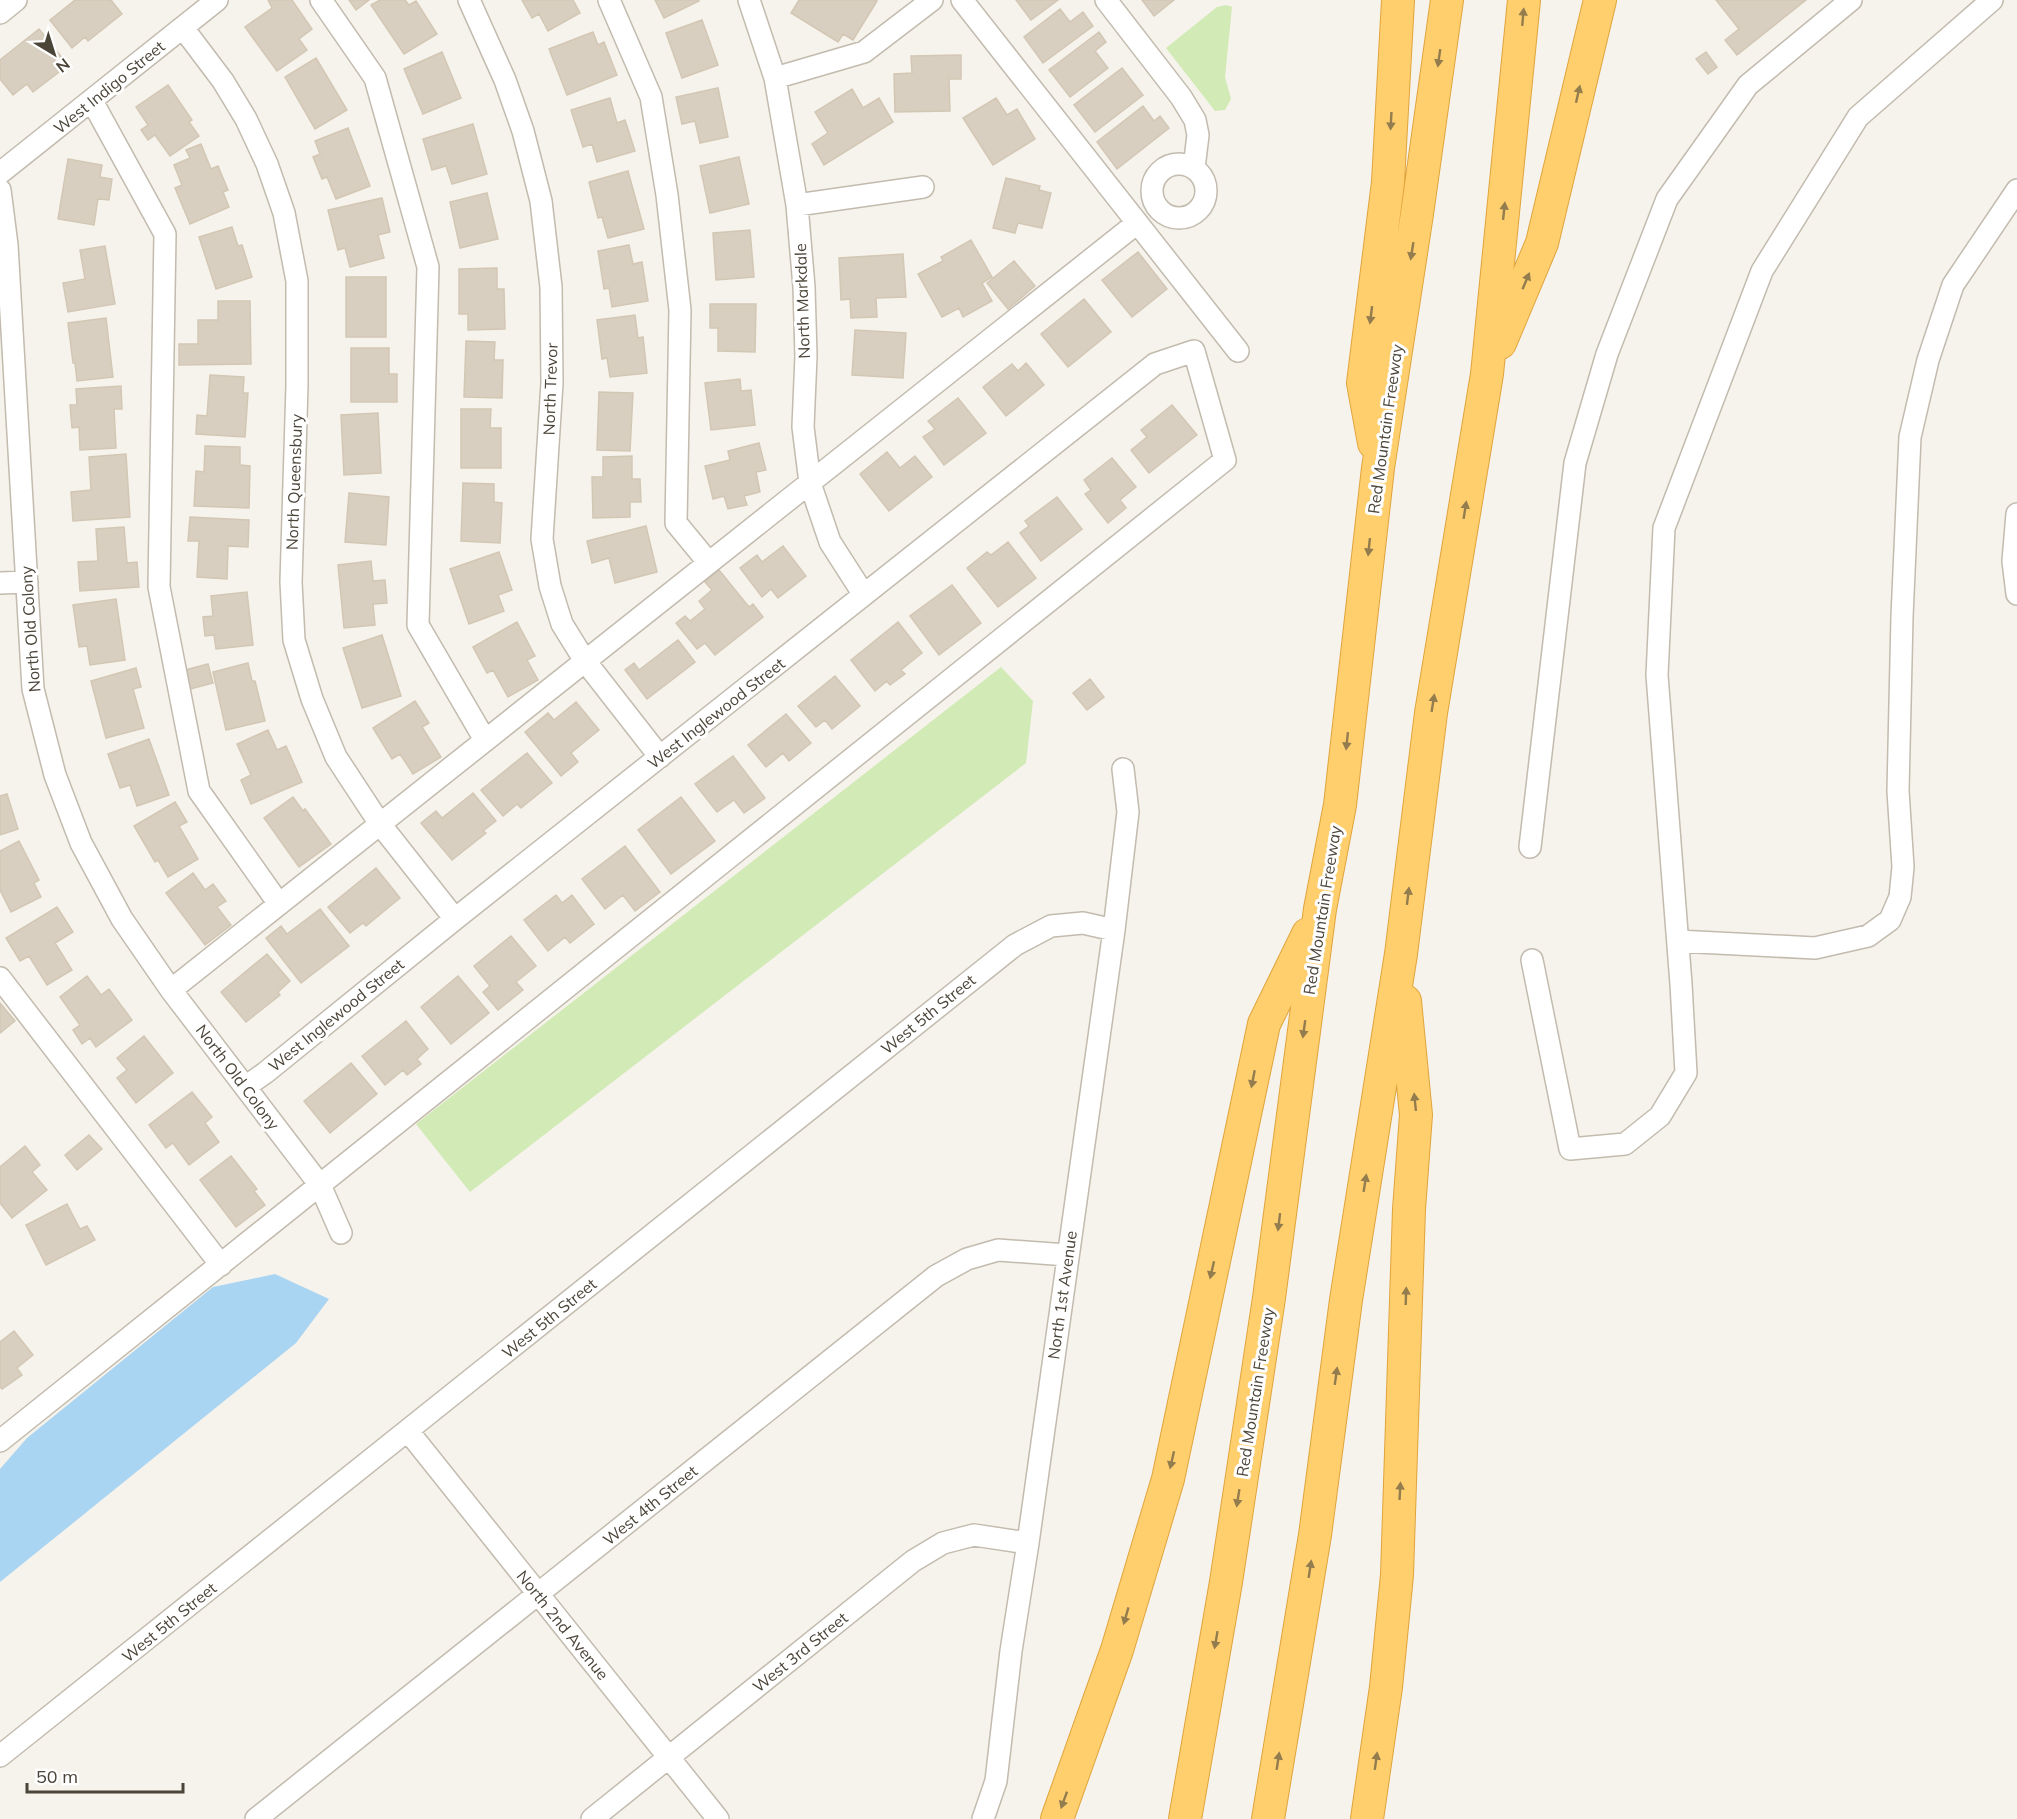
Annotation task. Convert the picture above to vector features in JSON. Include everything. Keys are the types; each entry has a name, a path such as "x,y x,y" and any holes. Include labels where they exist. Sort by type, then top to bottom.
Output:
{"highway":[{"path":"1378,468 1363,383 1388,182 1398,0"},
{"name":"Red Mountain Freeway","path":"1185,1819 1226,1582 1269,1298 1320,909 1340,805 1378,468 1418,214 1447,0"},
{"path":"1268,1819 1315,1534 1346,1299 1401,954 1431,713 1487,374 1524,0"},
{"path":"1487,374 1542,243 1600,0"},
{"path":"1057,1819 1116,1650 1168,1479 1264,1024 1320,909"},
{"path":"1367,1819 1386,1687 1397,1575 1409,1209 1416,1115 1401,954"}],"street":[{"path":"0,13 16,0"},
{"name":"West Indigo Street","path":"0,173 217,0"},
{"path":"321,0 375,78 428,267 418,625 485,740"},
{"name":"North Trevor","path":"469,0 505,80 524,131 541,201 551,287 552,372 542,539 550,586 562,624 585,661 660,757"},
{"path":"609,0 651,97 667,195 680,310 676,523 709,563"},
{"name":"North Markdale","path":"749,0 775,78 797,206 804,287 806,356 802,427 810,483 830,542 864,595"},
{"path":"775,78 864,52 932,0"},
{"path":"962,0 1238,351"},
{"path":"1106,0 1181,97 1194,120 1198,135 1194,168"},
{"path":"1530,847 1575,463 1607,354 1667,199 1749,85 1851,0"},
{"path":"1532,960 1570,1149 1624,1144 1660,1116 1686,1074 1657,675 1664,528 1762,271 1857,117 1992,0"},
{"name":"North Queensbury","path":"183,28 224,81 246,119 267,164 284,213 297,281 297,385 291,582 294,640 312,699 336,757 380,824 455,918"},
{"path":"92,101 165,234 159,587 199,790 279,904"},
{"path":"797,206 923,187"},
{"name":"North Old Colony","path":"0,190 7,245 33,689 55,775 81,843 122,919 171,990 320,1185 341,1233"},
{"path":"1678,941 1815,948 1868,936 1890,920 1900,897 1903,867 1898,791 1902,617 1910,437 1928,360 1953,285 2017,190"},
{"path":"171,990 1137,223"},
{"name":"West Inglewood Street","path":"245,1087 266,1073 455,918 1155,364 1194,351 1225,460 320,1185"},
{"path":"2017,514 2013,561 2017,594"},
{"path":"0,583 27,582"},
{"name":"North 1st Avenue","path":"984,1819 996,1781 1011,1651 1114,930 1128,812 1123,769"},
{"name":"West 5th Street","path":"0,1756 1015,945 1051,926 1083,923 1114,930"},
{"path":"0,978 221,1265"},
{"path":"0,1441 320,1185"},
{"name":"West 4th Street","path":"256,1819 936,1276 967,1259 998,1250 1068,1255"},
{"name":"North 2nd Avenue","path":"408,1431 718,1819"},
{"name":"West 3rd Street","path":"592,1819 913,1561 943,1544 974,1535 1028,1543"}],"green space":[{"path":"1226,5 1232,7 1225,77 1231,99 1225,110 1215,111 1166,48 1217,7"},
{"path":"1001,667 1033,701 1026,763 470,1192 416,1124"}],"water":[{"path":"275,1274 329,1299 296,1343 0,1582 0,1469 27,1438 213,1287"}],"building":[{"path":"75,0 111,0 122,14 88,41 85,37 72,48 50,20"},
{"path":"268,0 292,0 312,29 299,39 307,50 277,71 245,27 272,8"},
{"path":"349,0 369,0 356,10"},
{"path":"380,0 405,0 409,5 416,1 437,34 404,54 371,5"},
{"path":"522,0 573,0 580,13 548,31 539,14 532,18"},
{"path":"655,0 698,0 699,1 664,18"},
{"path":"799,0 877,1 853,40 843,34 838,42 791,13"},
{"path":"1016,0 1058,0 1031,20"},
{"path":"1142,0 1174,0 1154,16"},
{"path":"1716,0 1806,0 1737,55 1725,40 1739,29"},
{"path":"1060,9 1070,22 1083,12 1093,26 1043,63 1024,37"},
{"path":"702,20 718,65 682,78 666,33"},
{"path":"39,29 68,65 33,92 27,84 13,95 0,79 0,60"},
{"path":"593,32 598,45 604,42 617,75 567,95 549,49"},
{"path":"1099,32 1106,42 1095,51 1108,68 1070,97 1049,70"},
{"path":"442,52 461,98 423,114 404,69"},
{"path":"1706,52 1717,67 1708,74 1696,59"},
{"path":"961,55 961,79 949,79 950,111 895,112 894,74 912,73 911,56"},
{"path":"316,58 347,110 315,129 285,77"},
{"path":"1122,68 1143,95 1095,132 1074,105"},
{"path":"168,85 192,120 189,122 199,136 170,156 155,135 148,140 141,130 148,125 136,107"},
{"path":"718,88 728,137 700,143 695,121 682,124 676,97"},
{"path":"852,89 863,108 879,98 893,122 824,165 812,144 828,133 815,112"},
{"path":"610,98 617,123 625,120 635,151 597,162 592,144 583,147 571,110"},
{"path":"996,98 1007,115 1017,109 1035,139 993,165 963,118"},
{"path":"1143,106 1154,121 1160,116 1169,128 1117,169 1097,142"},
{"path":"473,124 487,174 452,184 446,166 432,170 423,139"},
{"path":"348,128 370,186 336,199 327,177 322,179 313,157 320,154 315,141"},
{"path":"201,144 211,169 218,166 228,190 223,192 229,207 190,224 175,188 182,185 174,165 190,158 186,150"},
{"path":"739,157 749,204 710,213 700,166"},
{"path":"68,159 102,165 100,177 112,179 109,200 98,199 94,225 58,219"},
{"path":"628,171 644,229 608,238 602,217 598,218 589,182"},
{"path":"1006,178 1040,186 1039,190 1051,193 1042,228 1018,223 1015,233 993,228"},
{"path":"487,193 498,239 460,248 450,202"},
{"path":"382,198 390,232 378,235 384,258 350,267 345,248 338,250 328,210"},
{"path":"232,227 238,246 242,245 252,277 216,289 199,237"},
{"path":"750,230 754,277 716,280 713,233"},
{"path":"971,240 992,277 982,283 992,301 963,317 959,308 942,317 918,274 943,261 941,257"},
{"path":"629,245 633,264 642,262 648,301 612,307 609,288 604,289 598,251"},
{"path":"105,246 115,304 68,312 63,283 85,279 80,250"},
{"path":"1138,252 1167,289 1132,317 1102,280"},
{"path":"903,254 906,297 876,298 877,317 851,318 850,299 841,300 839,258"},
{"path":"1014,261 1035,286 1008,309 987,283"},
{"path":"497,268 497,289 504,289 505,329 468,330 468,314 459,314 459,269"},
{"path":"346,277 386,277 386,337 346,337"},
{"path":"1084,299 1111,332 1068,367 1041,334"},
{"path":"218,301 250,301 251,364 179,365 179,344 198,344 198,320 218,320"},
{"path":"710,304 756,304 755,352 718,351 718,328 710,328"},
{"path":"635,315 638,338 643,337 647,373 610,377 607,358 602,359 597,320"},
{"path":"106,318 113,377 77,381 68,323"},
{"path":"855,330 906,333 903,378 852,375"},
{"path":"466,341 495,342 494,360 503,360 502,398 464,397"},
{"path":"351,348 389,348 389,374 397,374 397,402 351,402"},
{"path":"1026,363 1044,385 1006,416 983,387 1012,364 1018,371"},
{"path":"210,375 244,377 243,393 248,393 245,437 196,434 197,415 207,416"},
{"path":"740,379 741,391 751,390 755,425 711,430 705,383"},
{"path":"121,386 122,409 114,409 116,448 80,450 79,427 72,428 70,405 77,405 76,389"},
{"path":"599,392 633,393 630,451 597,450"},
{"path":"958,398 986,433 944,465 923,437 935,429 928,421"},
{"path":"1172,405 1197,435 1149,473 1131,450 1147,437 1141,430"},
{"path":"461,409 491,409 490,428 501,428 501,468 461,468"},
{"path":"378,413 381,473 344,475 341,415"},
{"path":"759,443 766,470 756,472 760,492 744,496 747,505 728,509 724,496 713,499 705,466 730,460 728,451"},
{"path":"205,446 240,447 240,465 250,466 249,508 194,506 196,471 204,472"},
{"path":"887,452 900,468 915,456 932,477 889,511 860,474"},
{"path":"126,454 130,517 73,521 71,492 91,490 89,457"},
{"path":"632,456 632,479 640,479 641,502 630,502 630,517 593,518 592,477 603,477 603,457"},
{"path":"1112,458 1136,487 1120,500 1126,508 1108,523 1085,494 1091,490 1084,480"},
{"path":"463,483 494,484 494,502 502,503 500,543 461,541"},
{"path":"349,493 389,497 386,545 345,542"},
{"path":"1057,497 1082,529 1041,561 1020,533 1029,526 1025,521"},
{"path":"190,517 249,520 248,547 228,546 227,579 197,577 199,541 188,541"},
{"path":"646,526 657,572 615,583 609,558 592,563 587,541"},
{"path":"124,527 127,563 137,562 139,587 80,591 78,562 98,561 96,529"},
{"path":"1008,542 1036,578 998,607 967,568 987,552 991,555"},
{"path":"783,546 806,576 778,598 771,589 762,597 740,568 757,555 762,562"},
{"path":"499,552 512,590 498,595 504,611 469,624 450,569"},
{"path":"371,561 373,581 385,580 387,603 373,604 375,625 344,628 338,565"},
{"path":"719,570 749,607 753,604 763,617 715,655 705,643 697,649 676,623 685,616 690,621 705,609 699,601 712,590 705,582"},
{"path":"952,585 981,623 939,655 910,616"},
{"path":"247,592 253,645 216,649 214,635 205,636 203,617 213,616 211,596"},
{"path":"116,599 125,660 90,665 87,646 79,647 73,605"},
{"path":"517,622 535,656 527,660 538,680 508,697 493,670 487,673 473,647"},
{"path":"898,622 922,653 901,670 905,674 890,685 887,681 875,691 851,660"},
{"path":"382,635 401,696 362,708 343,648"},
{"path":"678,640 695,662 647,699 625,670 634,663 639,670"},
{"path":"248,663 265,721 226,730 213,672"},
{"path":"208,664 213,683 190,689 185,670"},
{"path":"136,668 141,687 133,689 144,728 106,738 91,681"},
{"path":"835,676 860,706 832,729 825,720 816,727 798,706"},
{"path":"1090,679 1104,697 1087,710 1073,693"},
{"path":"415,701 429,723 422,727 441,757 413,774 400,754 392,759 373,728"},
{"path":"576,702 599,730 571,753 578,762 561,776 525,732 548,713 554,720"},
{"path":"786,714 811,743 789,761 783,753 766,767 748,745"},
{"path":"268,730 277,750 286,746 302,782 251,804 241,780 251,775 237,744"},
{"path":"149,739 169,795 137,806 130,785 120,788 108,754"},
{"path":"527,753 552,783 521,808 517,804 503,816 481,790"},
{"path":"733,756 765,798 744,813 734,800 717,812 695,784"},
{"path":"473,793 496,821 483,831 486,833 452,860 421,823 436,811 442,818"},
{"path":"7,794 18,829 0,835 0,796"},
{"path":"293,797 331,844 299,867 264,818"},
{"path":"681,797 715,841 671,874 638,830"},
{"path":"175,802 187,822 179,826 198,859 168,877 158,860 155,862 134,826"},
{"path":"19,841 39,880 34,883 41,897 11,912 0,890 0,851"},
{"path":"625,846 660,892 635,911 623,895 605,909 582,879"},
{"path":"376,868 400,898 366,926 363,923 350,933 328,907"},
{"path":"193,873 205,890 213,884 226,901 217,907 231,925 205,945 166,893"},
{"path":"556,895 562,903 572,895 594,924 570,943 565,937 548,951 524,920"},
{"path":"57,907 73,932 55,943 72,970 47,985 29,956 20,961 6,938"},
{"path":"320,909 349,946 301,983 266,938 281,926 287,934"},
{"path":"511,936 536,966 516,982 523,990 498,1010 483,992 490,986 474,966"},
{"path":"267,954 290,981 278,992 280,995 246,1022 221,992"},
{"path":"87,976 101,995 109,989 132,1020 96,1047 90,1038 82,1044 73,1030 80,1025 60,997"},
{"path":"458,976 489,1013 451,1044 421,1007"},
{"path":"0,1003 15,1021 0,1033"},
{"path":"406,1021 428,1049 417,1059 421,1064 407,1075 403,1070 385,1085 362,1056"},
{"path":"144,1036 173,1073 136,1103 117,1078 127,1070 117,1058"},
{"path":"351,1063 377,1094 330,1133 304,1101"},
{"path":"192,1092 212,1117 205,1123 219,1142 189,1165 173,1143 166,1148 149,1125"},
{"path":"89,1135 102,1149 77,1170 65,1155"},
{"path":"25,1146 40,1165 32,1172 47,1190 12,1218 0,1203 0,1167"},
{"path":"231,1156 257,1189 254,1191 265,1205 236,1227 200,1180"},
{"path":"67,1204 80,1229 87,1226 95,1240 46,1265 26,1225"},
{"path":"14,1331 33,1355 17,1368 22,1375 2,1389 0,1387 0,1342"}]}
